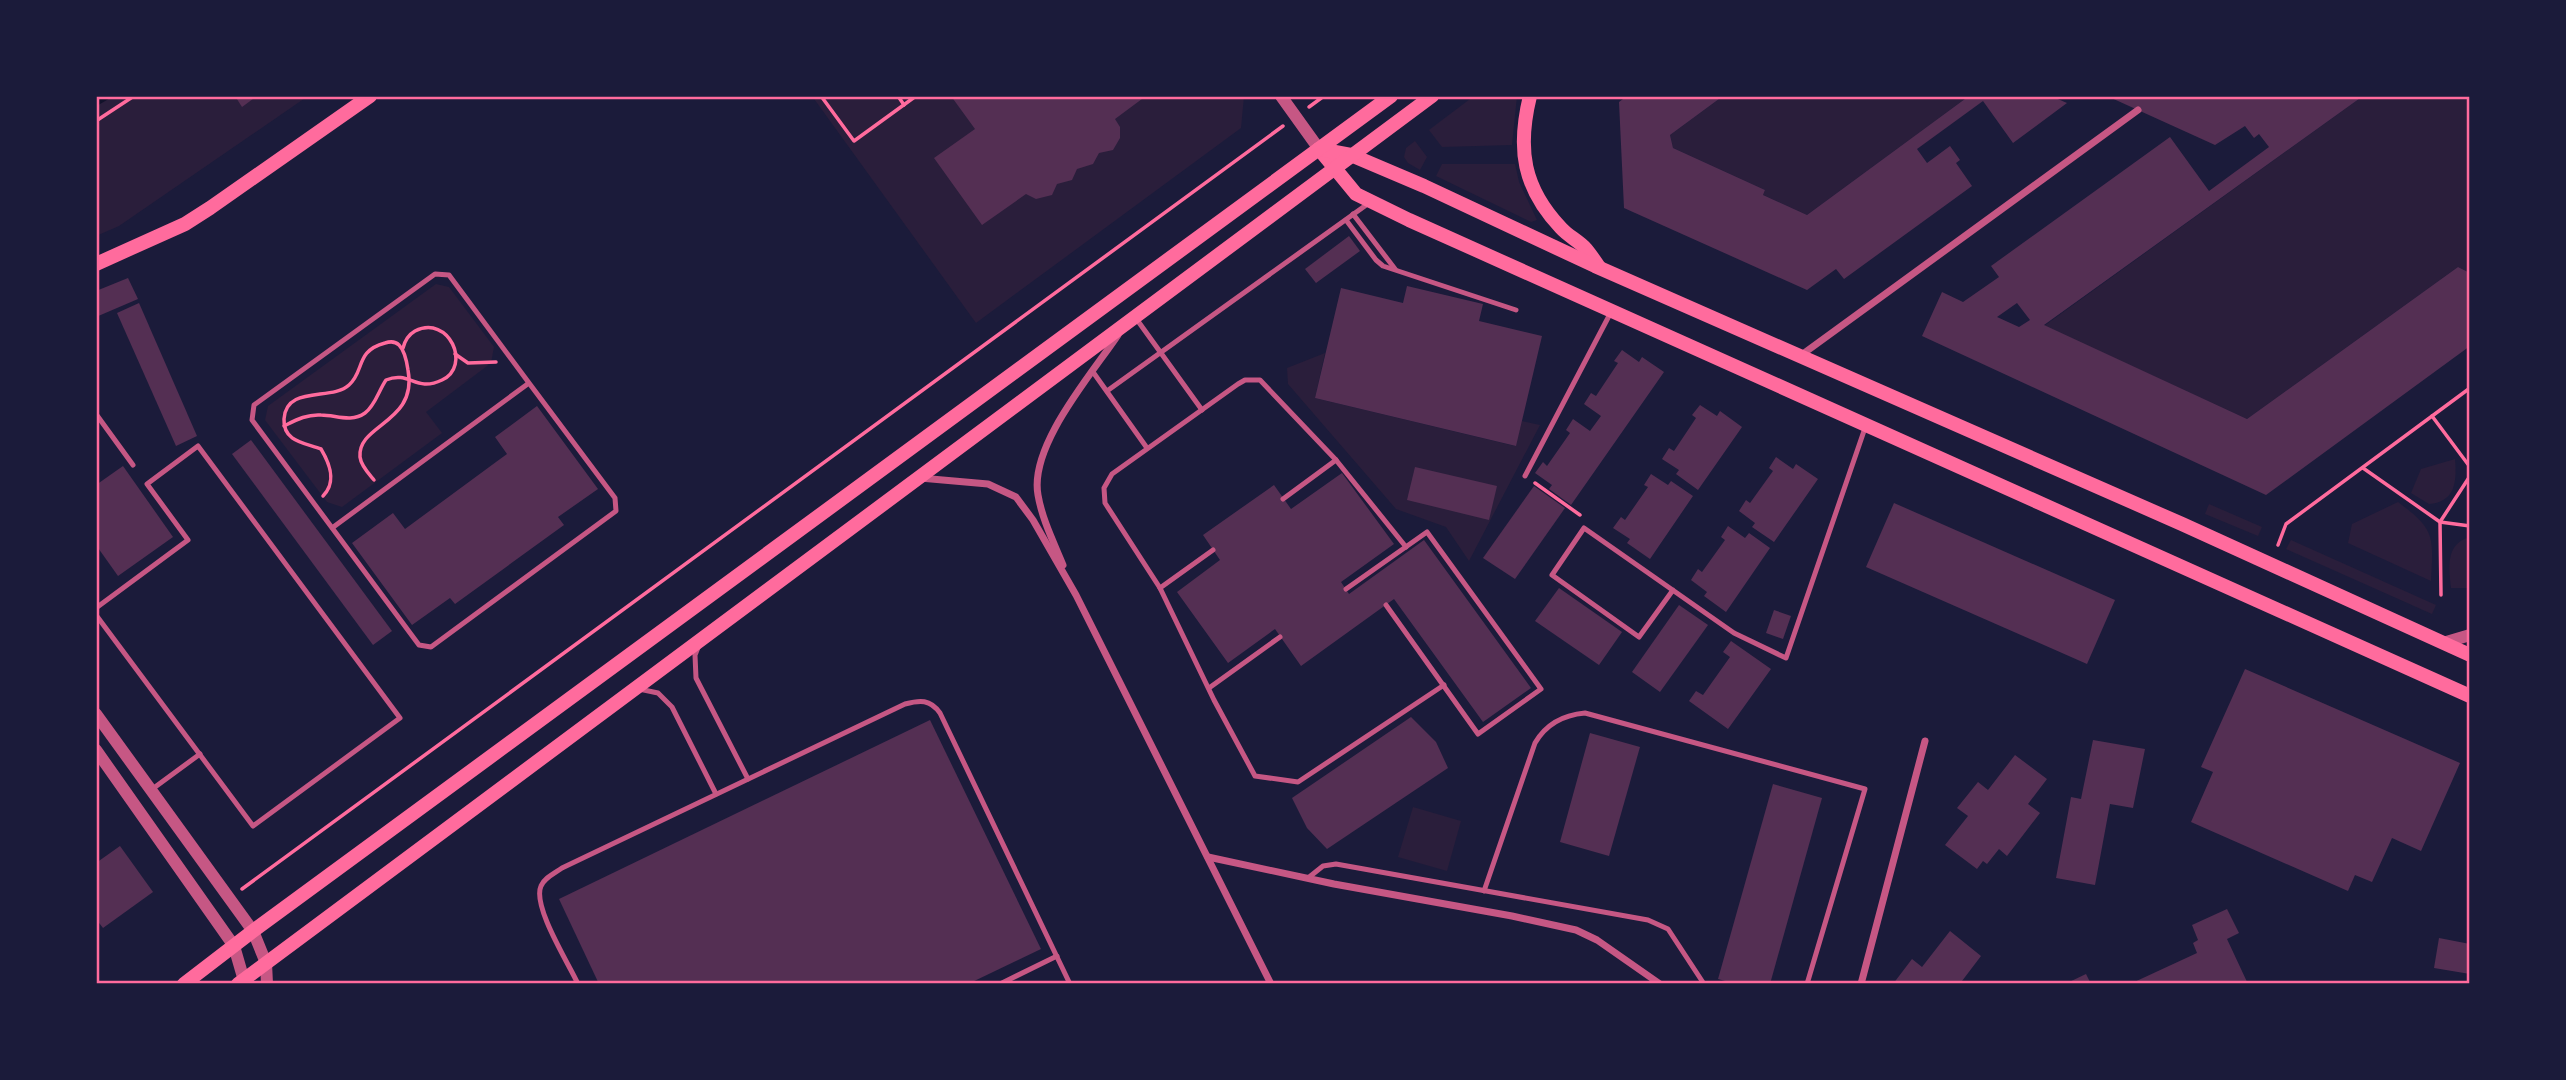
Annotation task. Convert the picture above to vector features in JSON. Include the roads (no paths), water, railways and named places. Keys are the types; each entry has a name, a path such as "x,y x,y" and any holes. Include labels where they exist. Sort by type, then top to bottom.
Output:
{"main road":[{"path":"96,264 185,224 370,96"},
{"path":"184,984 1391,96"},
{"path":"243,982 1432,96"},
{"path":"1530,96 1522,140 1527,170 1535,194 1554,220 1585,248 1600,268"},
{"path":"1320,149 1351,155 1424,186 1600,268 2182,524 2470,655"},
{"path":"1320,149 1356,194 2470,696"}],"street":[{"path":"1280,96 1320,149"},
{"path":"1800,357 2138,110"},
{"path":"1076,595 1042,510 1038,494 1039,462 1053,430 1130,321"},
{"path":"919,478 988,484 1016,497 1033,520 1076,595 1270,984"},
{"path":"2443,643 2470,635"},
{"path":"96,714 253,931 266,963 267,984"},
{"path":"1861,984 1925,741"},
{"path":"96,750 234,946 243,982"},
{"path":"1208,857 1576,930 1598,940 1660,984"}],"lane":[{"path":"1107,391 1372,201"},
{"path":"1353,215 1395,269"},
{"path":"1346,220 1379,264 1516,310"},
{"path":"435,274 449,275 529,383 615,498 616,511 431,647 419,645 252,420 254,405 435,274"},
{"path":"1525,476 1612,311"},
{"path":"1130,321 1160,353 1202,410"},
{"path":"1093,372 1147,448"},
{"path":"1406,547 1336,460 1260,380 1245,380 1238,384 1147,448 1112,474 1103,494 1105,503 1160,588 1255,776 1292,783 1305,779 1444,685"},
{"path":"332,528 529,383"},
{"path":"96,414 133,465"},
{"path":"1673,590 1639,637 1552,575 1584,528 1673,590 1734,633 1786,657 1866,425"},
{"path":"96,608 188,540 147,484 198,446 400,718 253,826 96,615"},
{"path":"1283,499 1336,460"},
{"path":"1346,589 1366,578 1427,532 1541,689 1478,734 1386,605"},
{"path":"1160,588 1213,550"},
{"path":"1209,688 1280,637"},
{"path":"701,640 695,655 696,678 747,779"},
{"path":"635,689 658,693 672,707 716,794"},
{"path":"579,984 542,911 538,897 541,884 562,868 905,704 927,701 940,713 1070,984"},
{"path":"1484,891 1535,743 1546,728 1574,715 1585,713 1865,789 1807,984"},
{"path":"151,790 200,754"},
{"path":"1308,878 1323,866 1336,864 1618,914 1659,924 1668,929 1704,984"},
{"path":"1000,984 1057,956"}],"waterway":[{"path":"96,103 108,96"}]}
